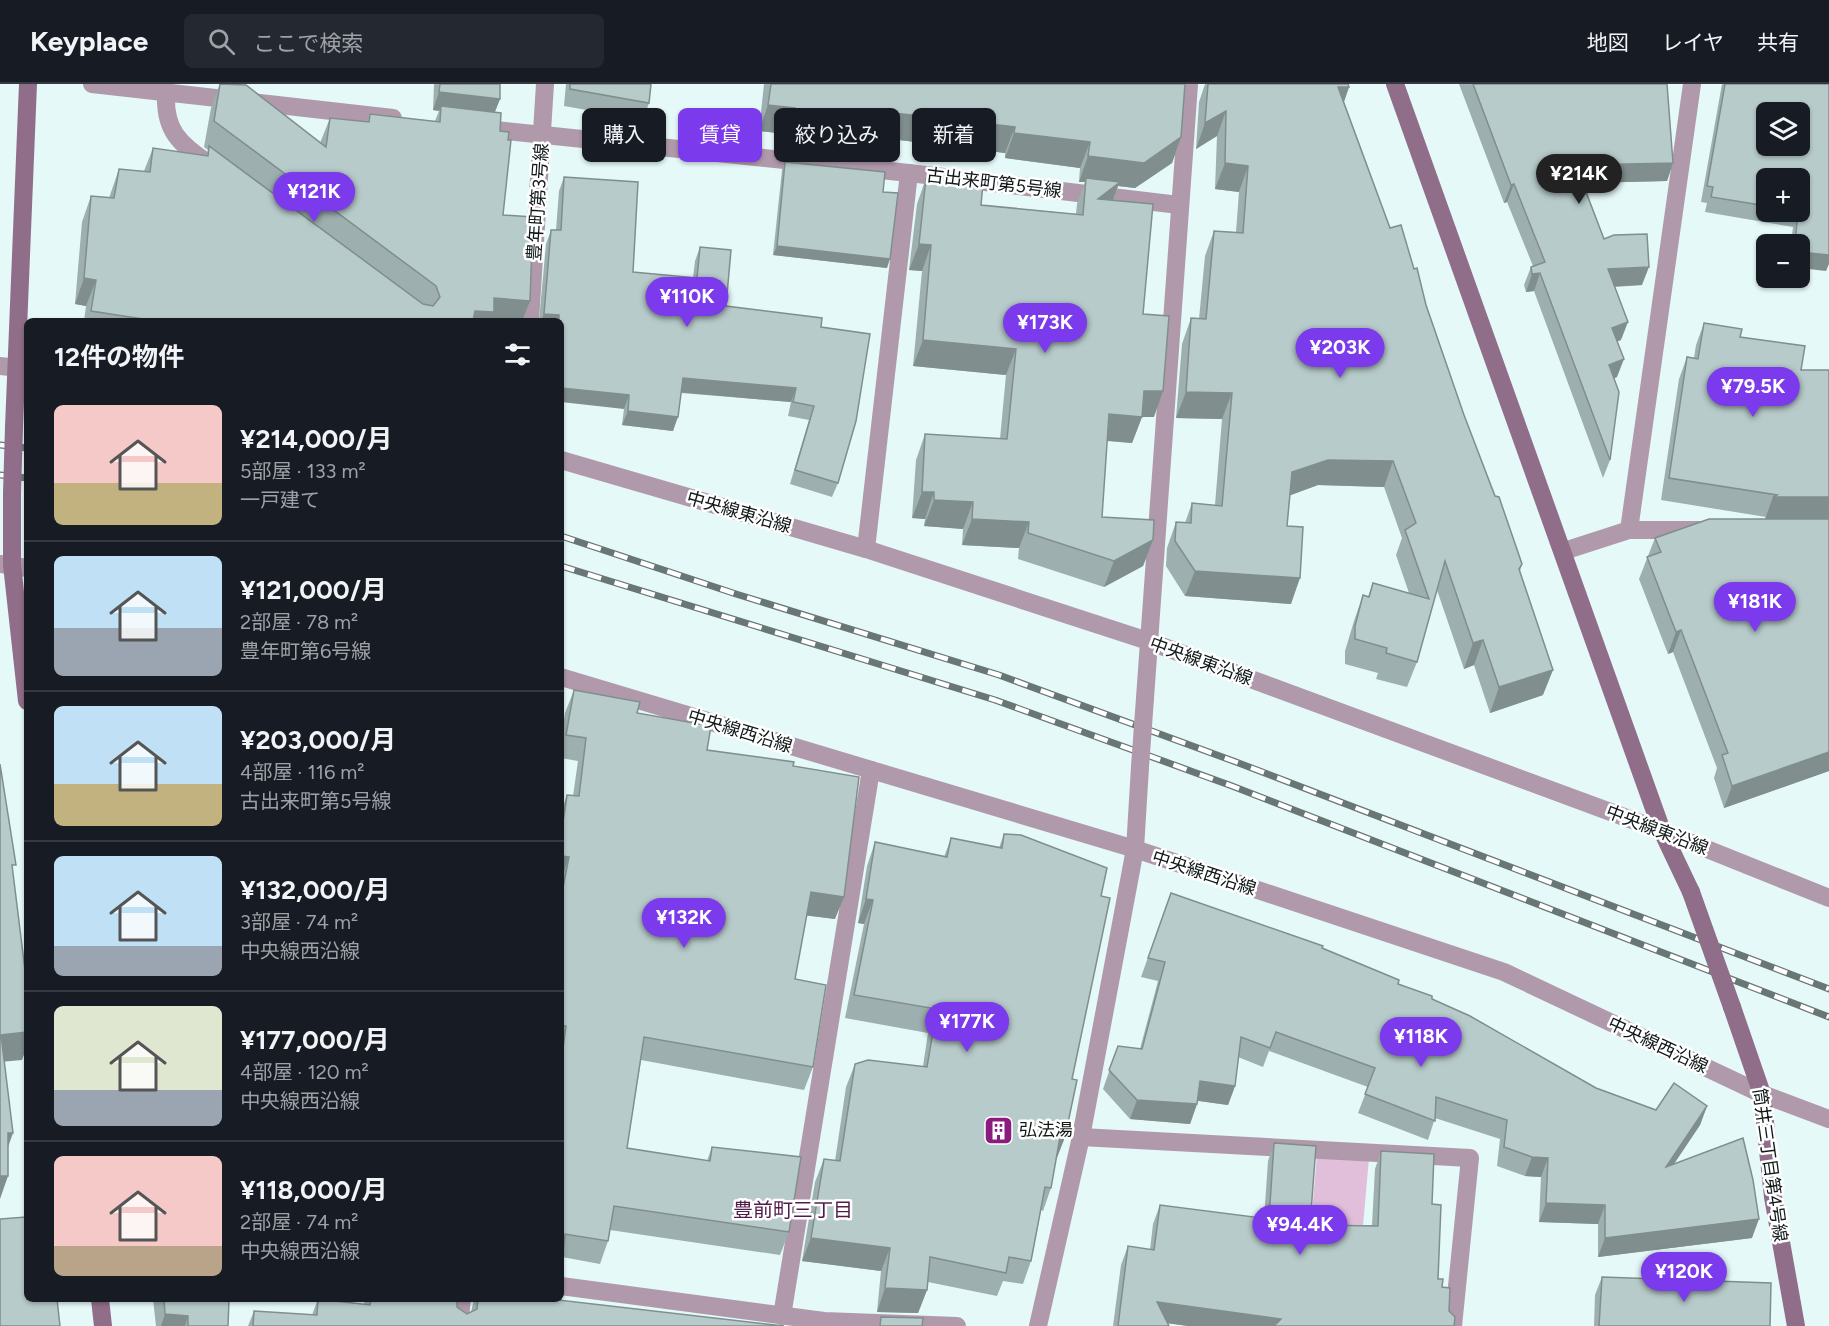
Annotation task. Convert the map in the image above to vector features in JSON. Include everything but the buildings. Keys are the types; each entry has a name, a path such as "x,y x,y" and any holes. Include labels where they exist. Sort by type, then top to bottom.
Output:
{"street":[{"path":"24,672 13,566 12,493 14,367 28,84"},
{"path":"92,84 413,120"},
{"name":"豊年町第3号線","path":"530,318 545,84"},
{"path":"1038,1326 1081,1137 1135,849 1189,84"},
{"name":"筒井三丁目第4号線","path":"1395,84 1564,551 1662,831 1691,892 1762,1094 1773,1197 1796,1326"},
{"path":"1629,530 1692,84"},
{"path":"166,93 165,108 170,127 178,142 225,177"},
{"name":"古出来町第5号線","path":"460,126 909,172 1179,205"},
{"path":"866,549 909,172"},
{"name":"中央線東沿線","path":"564,461 866,549 1148,641 1662,831 1829,898"},
{"path":"1564,551 1629,530 1719,530"},
{"name":"中央線西沿線","path":"564,678 1135,849 1504,972 1762,1094 1829,1119"},
{"path":"782,1316 871,770"},
{"path":"1081,1137 1470,1158 1453,1326"},
{"path":"564,1286 782,1316 844,1322 916,1322 957,1326"},
{"path":"100,1302 103,1326"},
{"path":"459,1326 462,1302"}],"shaded area":[{"path":"1317,1155 1369,1158 1362,1237 1310,1235"}],"railway":[{"path":"0,445 24,448"},
{"path":"0,475 24,478"},
{"path":"564,537 736,594 999,675 1236,762 1829,989"},
{"path":"564,567 995,700 1232,786 1829,1017"}],"place":[{"name":"弘法湯","path":"998,1130"}],"district":[{"name":"豊前町三丁目","path":"793,1210"}]}
